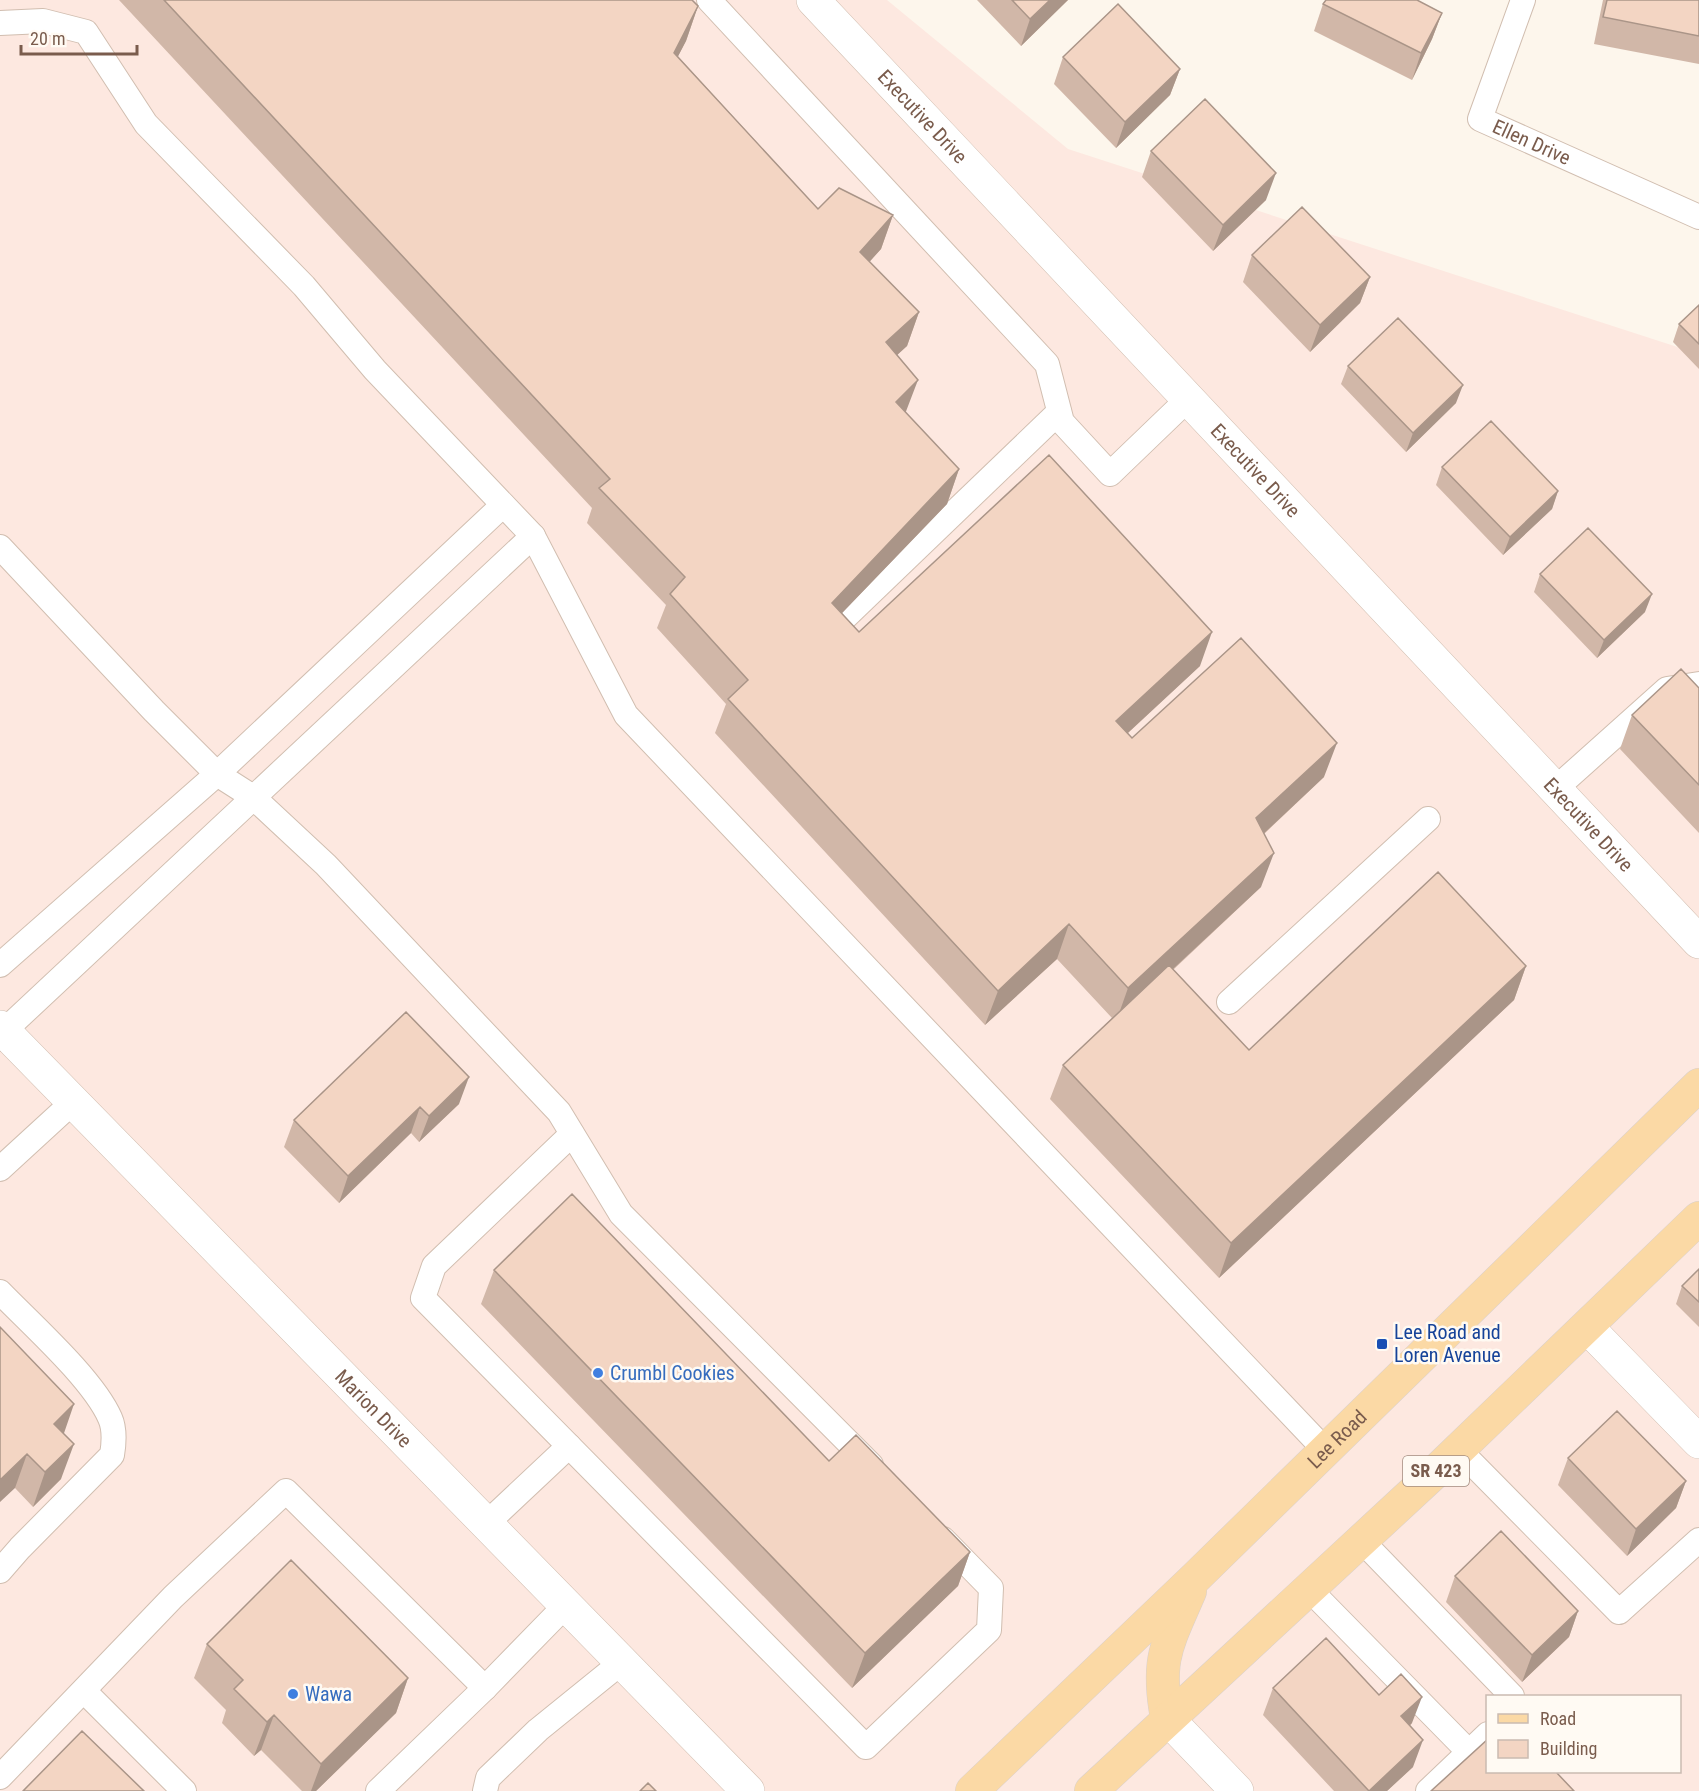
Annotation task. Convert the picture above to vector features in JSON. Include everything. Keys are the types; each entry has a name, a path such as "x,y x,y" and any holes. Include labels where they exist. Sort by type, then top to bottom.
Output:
{"main road":[{"name":"Lee Road","path":"972,1791 1195,1578 1699,1085"},
{"name":"SR 423","path":"1091,1791 1458,1449 1699,1218"},
{"path":"1167,1718 1160,1683 1163,1654 1195,1578"}],"street":[{"name":"Executive Drive","path":"813,0 1699,942"},
{"name":"Marion Drive","path":"1,1031 748,1791"},
{"path":"1587,1327 1699,1442"},
{"path":"1167,1718 1237,1791"}],"lane":[{"path":"709,0 1047,364 1062,422 1110,474 1188,399"},
{"name":"Ellen Drive","path":"1523,0 1480,119 1699,217"},
{"path":"0,23 43,21 86,32 146,124 304,286 382,377 533,536 626,715 1325,1450"},
{"path":"838,624 1059,412"},
{"path":"0,965 217,774 503,505"},
{"path":"1,1031 533,536"},
{"path":"0,547 153,711 217,774 253,796 326,865 559,1112 621,1214 883,1478"},
{"path":"1554,790 1667,690 1699,684"},
{"path":"1229,1002 1428,819"},
{"path":"0,1169 73,1102"},
{"path":"572,1134 434,1266 423,1298 866,1747 989,1630 991,1588 924,1519"},
{"path":"0,1292 80,1376 110,1419 114,1441 112,1455 0,1571"},
{"path":"486,1524 569,1446"},
{"path":"1458,1449 1619,1612 1699,1540"},
{"path":"0,1777 173,1597 286,1491 485,1688"},
{"path":"1361,1540 1511,1695"},
{"path":"1308,1588 1469,1752"},
{"path":"378,1791 485,1688 566,1605"},
{"path":"485,1791 488,1778 538,1730 622,1662"},
{"path":"84,1691 184,1791"},
{"path":"1428,1791 1486,1736"}],"shaded area":[{"path":"0,0 887,0 1068,149 1699,354 1699,1791 0,1791"}],"building":[{"path":"164,0 692,0 698,6 674,53 818,209 839,188 893,215 860,252 919,312 886,342 918,380 896,402 959,469 832,603 859,632 1049,455 1212,632 1116,721 1132,738 1241,638 1337,743 1256,818 1274,853 1128,988 1069,924 998,991 728,699 748,680 670,594 685,577 599,488 610,479"},
{"path":"1012,0 1050,0 1030,19"},
{"path":"1326,0 1417,0 1442,13 1421,53 1323,4"},
{"path":"1607,0 1699,0 1699,36 1603,17"},
{"path":"1118,4 1180,69 1125,122 1063,57"},
{"path":"1205,99 1276,173 1223,225 1151,151"},
{"path":"1302,207 1370,277 1320,325 1252,255"},
{"path":"1699,305 1699,344 1679,324"},
{"path":"1398,318 1463,385 1413,433 1348,366"},
{"path":"1491,421 1558,491 1510,537 1442,467"},
{"path":"1588,528 1652,594 1604,640 1540,574"},
{"path":"1681,669 1699,688 1699,785 1632,715"},
{"path":"1438,872 1526,966 1231,1243 1063,1065 1169,965 1249,1050"},
{"path":"406,1012 469,1077 429,1116 420,1107 348,1176 294,1120"},
{"path":"572,1194 829,1461 856,1435 970,1552 865,1653 494,1270"},
{"path":"1699,1269 1699,1302 1682,1286"},
{"path":"0,1327 74,1404 54,1424 74,1444 45,1472 27,1454 0,1480"},
{"path":"1617,1411 1686,1481 1636,1529 1568,1458"},
{"path":"1501,1531 1578,1611 1532,1655 1455,1576"},
{"path":"291,1560 408,1678 321,1764 274,1715 267,1722 234,1689 243,1680 207,1644"},
{"path":"1326,1638 1379,1695 1401,1674 1422,1697 1401,1716 1423,1740 1369,1791 1273,1688"},
{"path":"82,1731 144,1791 23,1791"},
{"path":"1486,1741 1486,1773 1557,1773 1574,1791 1431,1791"},
{"path":"648,1783 656,1791 640,1791"}],"place":[{"name":"Lee Road and Loren Avenue","path":"1382,1344"},
{"name":"Crumbl Cookies","path":"598,1373"},
{"name":"Wawa","path":"293,1694"}]}
